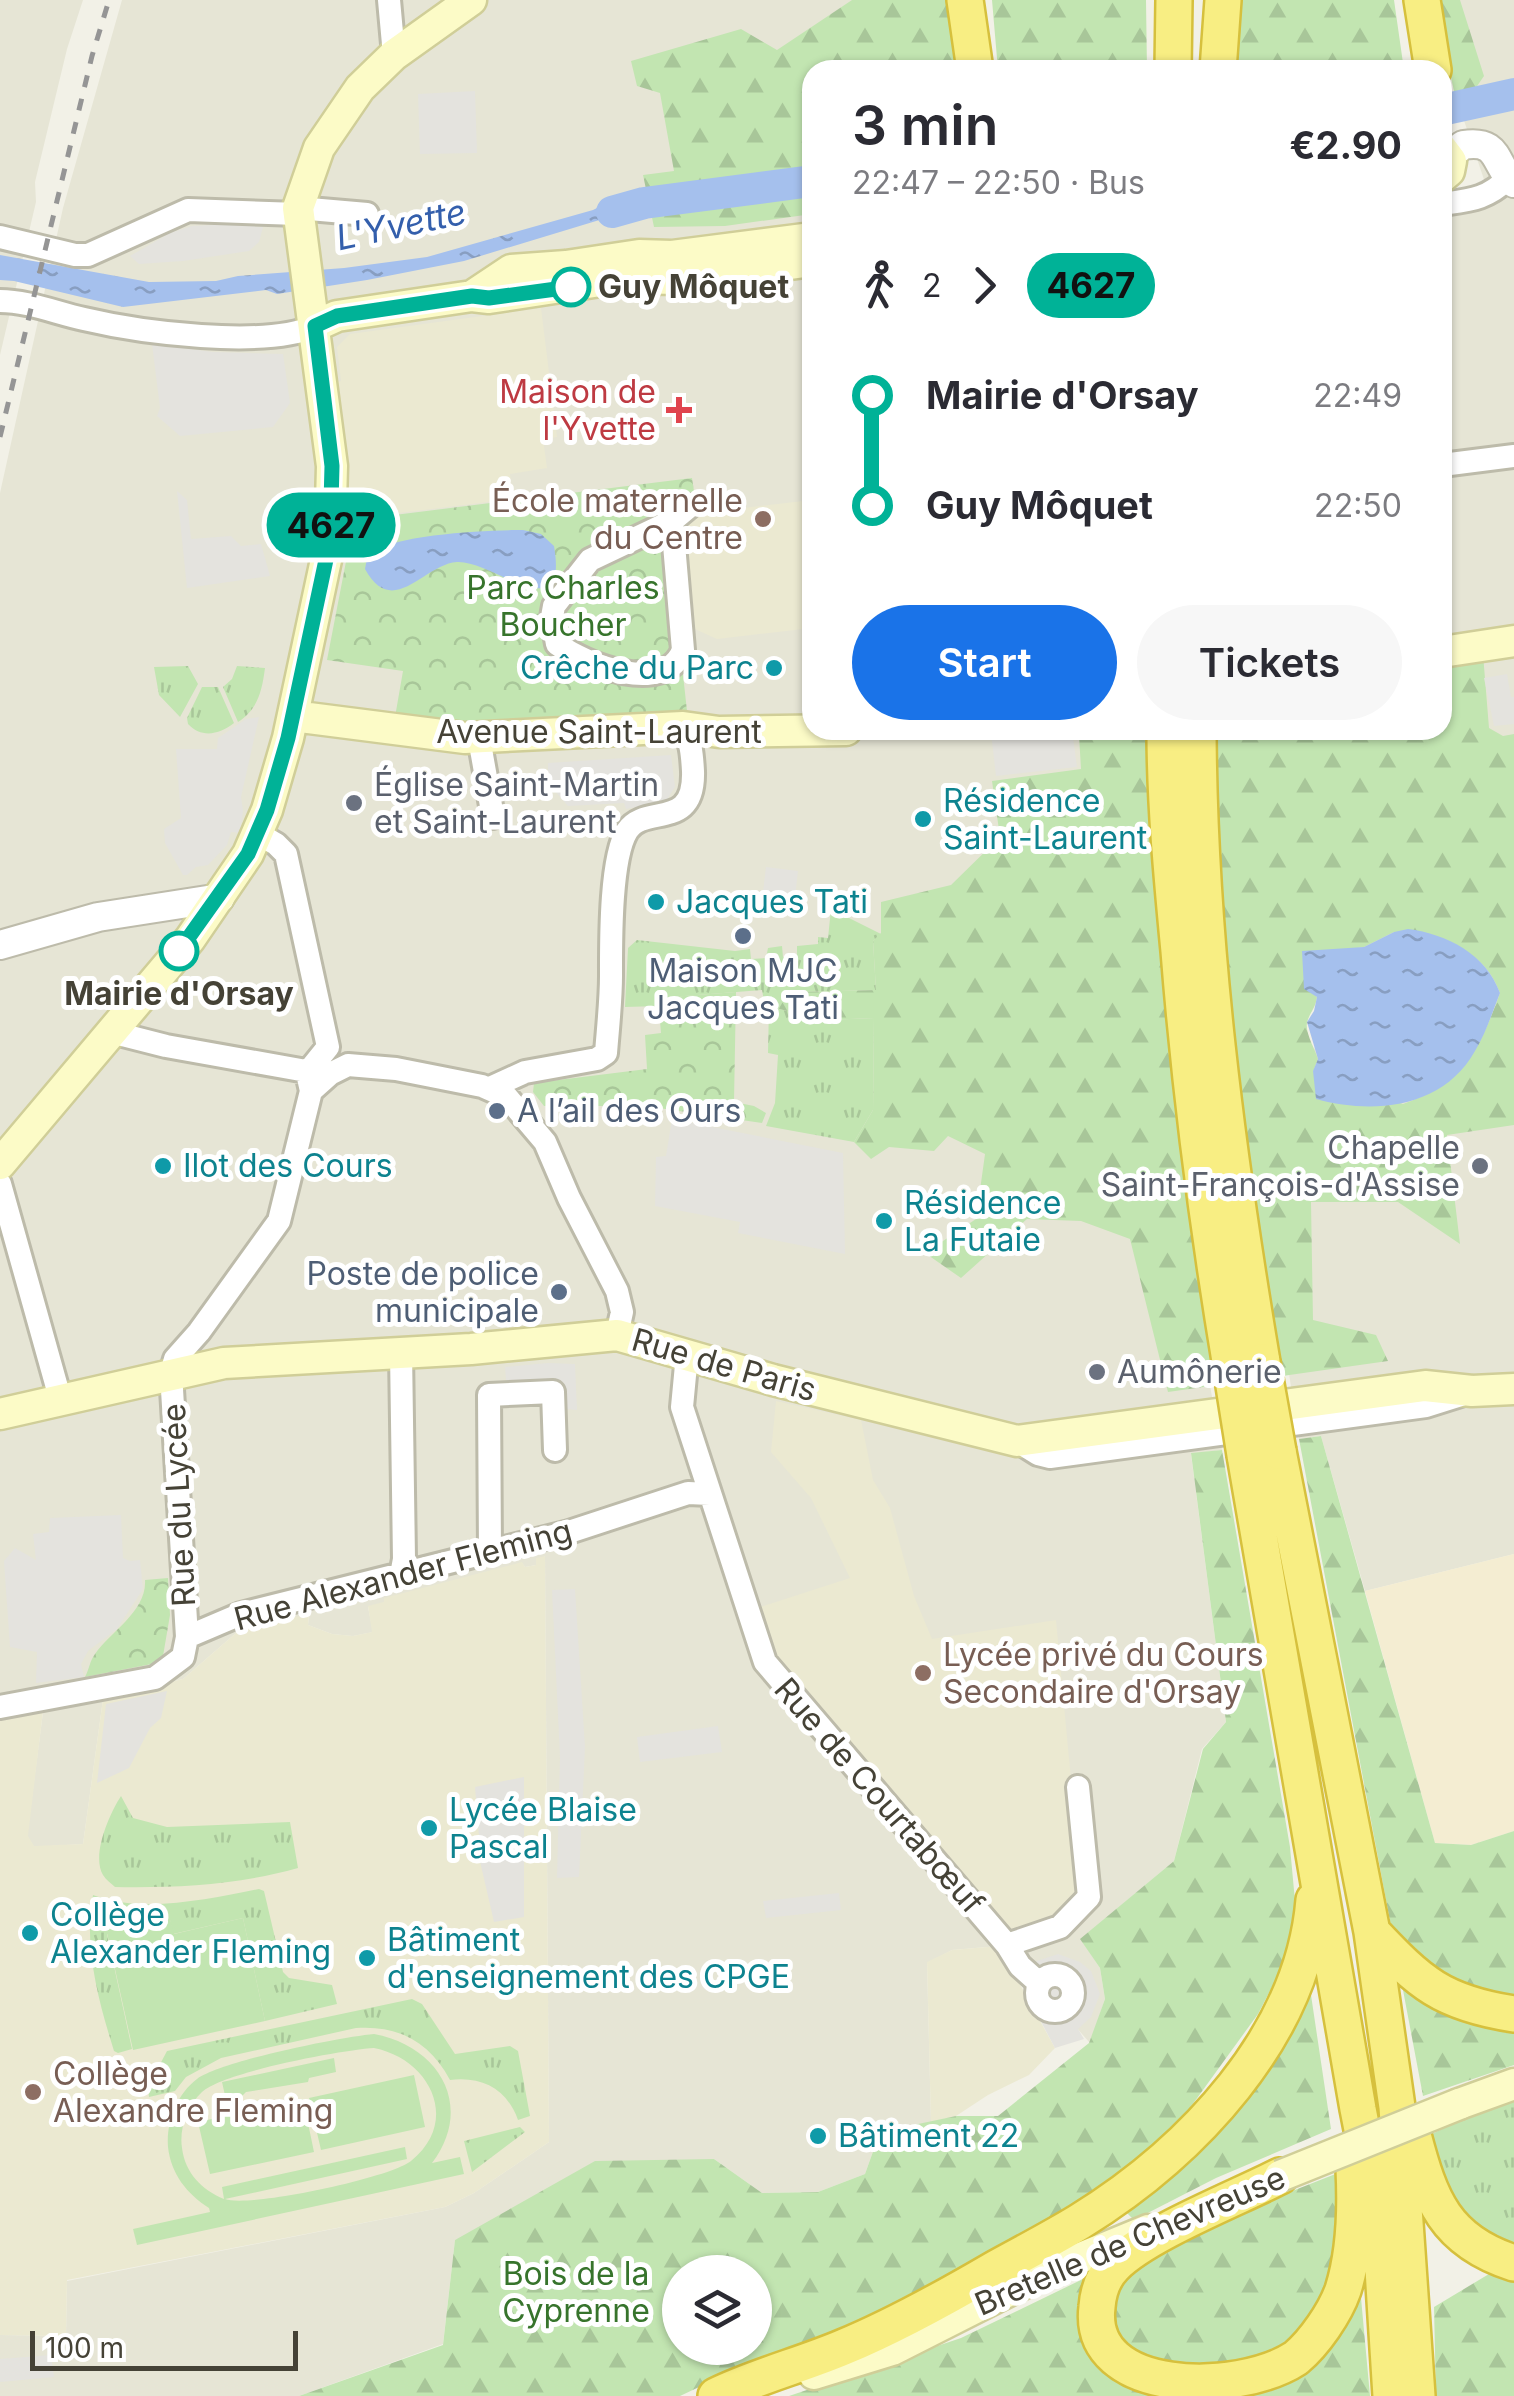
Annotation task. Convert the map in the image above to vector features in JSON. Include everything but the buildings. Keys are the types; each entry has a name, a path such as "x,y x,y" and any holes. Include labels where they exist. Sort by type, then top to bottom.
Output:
{"highway":[{"path":"965,0 973,60"},
{"path":"984,0 990,60"},
{"path":"1158,0 1173,58"},
{"path":"1173,58 1174,0"},
{"path":"1206,0 1206,60"},
{"path":"1219,60 1223,0"},
{"path":"1406,0 1415,60"},
{"path":"1422,0 1431,60"},
{"path":"1183,740 1234,1195 1247,1364 1317,1864 1380,2221 1391,2396"},
{"path":"1262,1453 1372,1932 1398,2107 1417,2396"},
{"path":"716,2396 844,2347 953,2293 1082,2220 1148,2171 1198,2125 1230,2088 1260,2050 1290,1998 1312,1924 1317,1864"},
{"path":"1372,1932 1435,1992 1475,2008 1514,2014"},
{"path":"1398,2107 1412,2130 1436,2205 1452,2227 1485,2254 1514,2263"},
{"path":"1280,2176 1163,2234 1111,2268 1098,2294 1095,2323 1098,2344 1116,2368 1145,2384 1181,2392 1220,2390 1265,2376 1296,2358 1322,2326 1343,2288 1353,2232 1358,2109"}],"main road":[{"path":"0,1164 190,939 248,854 267,810 293,716 330,541 332,466 298,210 319,148 360,88 394,55 471,0"},
{"path":"315,326 337,316 472,296 511,270 641,266 672,256 802,239"},
{"path":"641,266 680,278 802,263"},
{"path":"1452,651 1514,642"},
{"name":"Avenue Saint-Laurent","path":"293,716 479,738 682,727 719,732 802,731"},
{"path":"0,1414 224,1362 471,1349 618,1335"},
{"name":"Rue de Paris","path":"618,1335 772,1380 1018,1441 1424,1386 1472,1392 1514,1388"},
{"name":"Bretelle de Chevreuse","path":"746,2396 892,2350 1044,2273 1514,2084"}],"street":[{"path":"389,0 394,55"},
{"path":"1452,151 1462,145 1486,146 1494,151 1511,180 1493,194 1452,203"},
{"path":"0,237 88,255 188,210 367,214"},
{"path":"0,301 197,335 297,334 315,326"},
{"path":"1452,464 1514,456"},
{"path":"681,514 682,650 672,667 659,672 604,670 579,660 557,644 554,606 590,560 681,514"},
{"path":"490,1088 524,1072 597,1059 606,1053 610,934 619,863 627,831 635,824 675,811 688,801 693,782 692,744 682,727"},
{"path":"479,738 493,817"},
{"path":"171,1373 175,1358 278,1221 324,1076 328,1047 286,854 257,833"},
{"path":"0,946 98,917 220,898"},
{"path":"111,1032 324,1076 396,1078"},
{"path":"324,1076 328,1047"},
{"name":"Rue de Paris","path":"324,1076 396,1069 490,1088 507,1097 545,1142 616,1291 622,1312 618,1335"},
{"path":"0,1184 60,1398"},
{"path":"198,1332 224,1362"},
{"path":"401,1352 401,1575"},
{"name":"Rue de Courtabœuf","path":"686,1365 682,1406 765,1662 1020,1966 1039,1983"},
{"name":"Rue du Lycée","path":"171,1373 187,1637"},
{"path":"490,1553 489,1395 553,1392 555,1450"},
{"name":"Rue Alexander Fleming","path":"187,1637 242,1614 569,1532 688,1493 710,1494"},
{"path":"0,1707 155,1678 183,1658 187,1637"},
{"path":"1007,1946 1060,1927 1090,1897 1078,1787"}],"shaded area":[{"path":"0,0 83,0 35,182 36,202 0,355"},
{"path":"122,0 952,0 832,60 802,60 802,740 1142,740 1210,1386 1222,1450 1191,1454 1226,1722 1202,1749 1174,1861 1081,1939 1100,1968 1105,1999 1090,2043 856,1779 956,1896 955,1904 971,1911 999,1946 952,1950 927,1963 931,2122 880,2132 865,2174 818,2192 762,2193 714,2159 455,2240 443,2344 299,2396 0,2396 0,2335 66,2336 67,2281 445,2207 474,2193 549,2142 545,1556 536,1565 525,1567 522,1563 368,1607 373,1632 353,1636 332,1634 308,1625 309,1616 236,1633 183,1679 103,1699 83,1844 34,1847 27,1836 43,1712 0,1719 0,493 63,208"},
{"path":"1434,0 1514,0 1514,1554 1365,1591 1321,1436 1299,1439 1260,1184 1438,740 1452,740 1452,211 1493,206 1454,91 1452,60 1447,60"},
{"path":"475,91 477,153 420,154 418,94"},
{"path":"192,226 263,227 259,242 249,251 139,264 130,256 170,233"},
{"path":"541,308 557,437 543,439 547,468 510,474 513,499 350,519 352,496 348,496 333,383 341,381 337,347 350,334"},
{"path":"152,344 213,352 283,354 290,403 273,427 180,436 157,416 160,408"},
{"path":"177,491 187,500 191,539 231,536 241,546 261,544 270,576 187,588"},
{"path":"802,501 802,629 717,639 686,625 680,524 692,514"},
{"path":"1507,674 1514,697 1514,724 1494,726 1484,678"},
{"path":"259,717 241,797 240,833 231,832 227,845 208,865 183,875 165,843 164,829 181,818 176,749 217,749 218,738 246,719"},
{"path":"992,740 1073,740 1077,767 996,776"},
{"path":"671,755 675,787 666,801 626,809 624,803 568,806 548,783 548,763"},
{"path":"766,867 798,871 793,914 761,909"},
{"path":"672,1119 843,1153 845,1254 738,1233 740,1222 655,1206 656,1157 666,1156"},
{"path":"575,1364 577,1410 508,1404 505,1367"},
{"name":"Lycée privé du Cours Secondaire d'Orsay","path":"776,1401 861,1420 873,1480 890,1508 914,1596 932,1639 1056,1620 1082,1897 1051,1923 1010,1936 774,1660 757,1608 850,1578 811,1498 771,1452"},
{"path":"121,1515 123,1558 140,1560 143,1589 117,1629 88,1651 81,1664 84,1677 36,1683 37,1652 10,1647 4,1561 15,1548 36,1560 33,1534 49,1532 50,1518"},
{"path":"1514,1554 1514,1831 1471,1845 1435,1843 1365,1591"},
{"path":"545,1556 549,2142 474,2193 445,2207 67,2280 66,2336 0,2335 0,1719 43,1711 28,1836 34,1846 83,1844 103,1699 183,1679 236,1633 263,1621 309,1615 308,1625 332,1634 353,1636 372,1632 368,1606 384,1602 384,1598 522,1562 525,1567 536,1565 536,1558"},
{"path":"575,1589 585,1747 579,1877 557,1878 560,1757 552,1590"},
{"path":"167,1691 161,1718 150,1728 129,1768 97,1783 106,1704"},
{"path":"718,1726 722,1752 640,1762 637,1737"},
{"path":"524,1777 524,1917 494,1922 476,1844 479,1836 475,1787"},
{"path":"839,1893 841,1910 766,1918 763,1901"},
{"path":"999,1946 1055,2048 1029,2075 956,2116 931,2122 927,1962 952,1950"},
{"path":"1058,1954 1091,1971 1100,1994 1091,2017 1078,2029 1084,2039 1055,2048 1013,1969"},
{"path":"51,2355 54,2377 0,2382 0,2359"}],"green space":[{"path":"852,0 952,0 961,60 802,60 802,215 725,226 654,227 643,175 674,171 660,93 637,86 631,61 741,29 777,50"},
{"path":"992,0 1146,0 1147,60 997,60"},
{"path":"1238,0 1394,0 1403,60 1236,60"},
{"path":"1434,0 1460,0 1484,76 1473,92 1454,91 1452,60 1447,60"},
{"name":"Parc Charles Boucher","path":"692,478 697,511 667,529 687,711 587,715 482,726 395,717 403,671 327,660 354,520"},
{"path":"1483,654 1489,728 1503,736 1514,734 1514,1125 1447,1135 1460,1244 1398,1202 1311,1202 1313,1320 1376,1335 1388,1361 1168,1392 1130,1239 1081,1221 1027,1219 961,1278 925,1253 976,1219 985,1154 948,1136 934,1151 889,1147 871,1159 854,1142 873,1110 874,1018 802,1021 769,1006 768,1001 801,1001 802,992 876,990 873,941 881,933 881,902 951,885 1000,837 992,781 1081,769 1079,740 1452,740 1452,659","holes":["1394,932 1442,943 1482,964 1500,993 1476,1048 1455,1075 1424,1096 1403,1104 1313,1072 1318,1059 1307,1027 1317,997 1312,992 1338,951 1364,947"]},
{"path":"188,666 198,684 180,717 159,695 154,667"},
{"path":"237,666 265,668 258,699 238,722 223,687 232,679"},
{"path":"202,687 218,687 234,723 211,733 199,732 188,724 187,718"},
{"path":"831,909 881,934 873,941 876,990 803,992 802,1001 764,1001 762,990 659,998 659,1006 625,1007 628,948 637,940 735,951 750,949 751,959 766,958 768,948 782,946 783,957 797,956 797,946 818,944 818,937 828,938"},
{"path":"736,992 734,1102 766,1113 762,1123 645,1106 544,1106 533,1092 534,1083 647,1069 645,1035 661,1033 658,998"},
{"path":"769,1006 802,1021 874,1018 873,1110 854,1142 766,1126 775,1103 778,1055 768,1053"},
{"path":"1321,1436 1435,1843 1471,1845 1514,1831 1514,2065 1423,2096 1299,1439"},
{"name":"Bois de la Cyprenne","path":"1222,1450 1290,1847 1296,1912 1284,1964 1258,2014 1187,2112 1142,2155 1068,2208 830,2343 772,2360 772,2255 662,2255 662,2365 755,2365 680,2396 299,2396 443,2345 455,2240 595,2161 714,2159 762,2193 818,2192 865,2174 880,2132 956,2116 998,2116 1089,2043 1105,1999 1100,1968 1080,1939 1174,1861 1203,1749 1226,1722 1191,1453"},
{"path":"168,1578 170,1615 162,1662 85,1677 95,1654 140,1602 145,1580"},
{"path":"121,1796 133,1818 167,1827 290,1822 298,1868 207,1884 115,1887 103,1875 99,1857 107,1823"},
{"path":"264,1891 283,1972 289,1978 332,1985 337,2004 265,2021 243,1918 173,1934 170,1920 107,1934 132,2049 114,2051 91,1954 93,1895 112,1901 154,1904"},
{"path":"243,1918 265,2021 133,2050 107,1933 170,1919 174,1934"},
{"path":"1311,1995 1331,2129 1216,2178 1134,2220 1124,2210 1191,2161 1229,2115"},
{"path":"412,1999 422,2004 455,2054 510,2046 518,2051 530,2116 518,2120 507,2100 492,2087 473,2080 450,2080 433,2055 411,2039 371,2028 221,2058 186,2077 175,2091 149,2097 148,2087 167,2051"},
{"path":"374,2034 397,2041 417,2051 432,2065 450,2100 450,2120 445,2142 432,2163 460,2157 464,2174 137,2245 133,2229 210,2212 181,2182 168,2147 174,2109 190,2085 230,2065","holes":["374,2048 394,2054 424,2078 436,2111 426,2145 411,2161 349,2183 239,2201 225,2199 407,2159 405,2147 222,2187 224,2199 202,2186 191,2173 182,2148 183,2126 197,2098 214,2084 284,2063 337,2053"]},
{"path":"334,2058 336,2072 226,2100 222,2082"},
{"path":"414,2075 425,2127 321,2150 309,2098"},
{"path":"303,2099 314,2152 210,2174 198,2122"},
{"path":"1514,2100 1514,2248 1499,2243 1457,2213 1428,2136"},
{"path":"520,2127 525,2132 472,2172 464,2141"},
{"path":"1338,2173 1341,2217 1330,2279 1311,2316 1296,2333 1232,2377 1250,2396 789,2396 961,2338 1083,2279 1130,2264 1185,2233"},
{"path":"1499,2268 1514,2272 1514,2396 1436,2396 1434,2307"},
{"path":"1360,2287 1370,2396 1250,2396 1299,2366"}],"water":[{"path":"650,193 658,214 606,218 464,261 277,294 266,290 123,307 0,280 0,255 149,282 216,281 427,257"},
{"path":"523,530 541,534 554,546 556,571 550,584 539,588 525,586 472,564 457,562 398,590 387,590 365,569 368,553 400,541 465,532"},
{"path":"1408,929 1451,941 1475,957 1494,979 1500,993 1479,1044 1461,1070 1426,1095 1383,1106 1316,1099 1313,1071 1318,1059 1307,1022 1317,997 1304,989 1302,951 1364,947"}],"waterway":[{"name":"L'Yvette","path":"1452,108 1514,94"},
{"name":"L'Yvette","path":"612,212 644,203 802,182"}],"railway":[{"path":"0,437 109,0"}],"bus line":[{"name":"4627","path":"179,951 248,854 267,810 288,738 330,541 332,466 315,326 337,316 472,296 489,298 571,287"}],"place":[{"name":"Guy Môquet","path":"571,287"},
{"name":"Maison de l'Yvette","path":"679,410"},
{"name":"École maternelle du Centre","path":"763,519"},
{"name":"Crêche du Parc","path":"774,668"},
{"name":"Église Saint-Martin et Saint-Laurent","path":"354,803"},
{"name":"Résidence Saint-Laurent","path":"923,819"},
{"name":"Jacques Tati","path":"656,902"},
{"name":"Maison MJC Jacques Tati","path":"743,936"},
{"name":"Mairie d'Orsay","path":"179,951"},
{"name":"A l’ail des Ours","path":"497,1111"},
{"name":"Ilot des Cours","path":"163,1166"},
{"name":"Chapelle Saint-François-d'Assise","path":"1480,1166"},
{"name":"Résidence La Futaie","path":"884,1221"},
{"name":"Poste de police municipale","path":"559,1292"},
{"name":"Aumônerie","path":"1097,1372"},
{"name":"Lycée privé du Cours Secondaire d'Orsay","path":"923,1673"},
{"name":"Lycée Blaise Pascal","path":"429,1828"},
{"name":"Collège Alexander Fleming","path":"30,1933"},
{"name":"Bâtiment d'enseignement des CPGE","path":"367,1958"},
{"name":"Collège Alexandre Fleming","path":"33,2092"},
{"name":"Bâtiment 22","path":"818,2136"}]}
